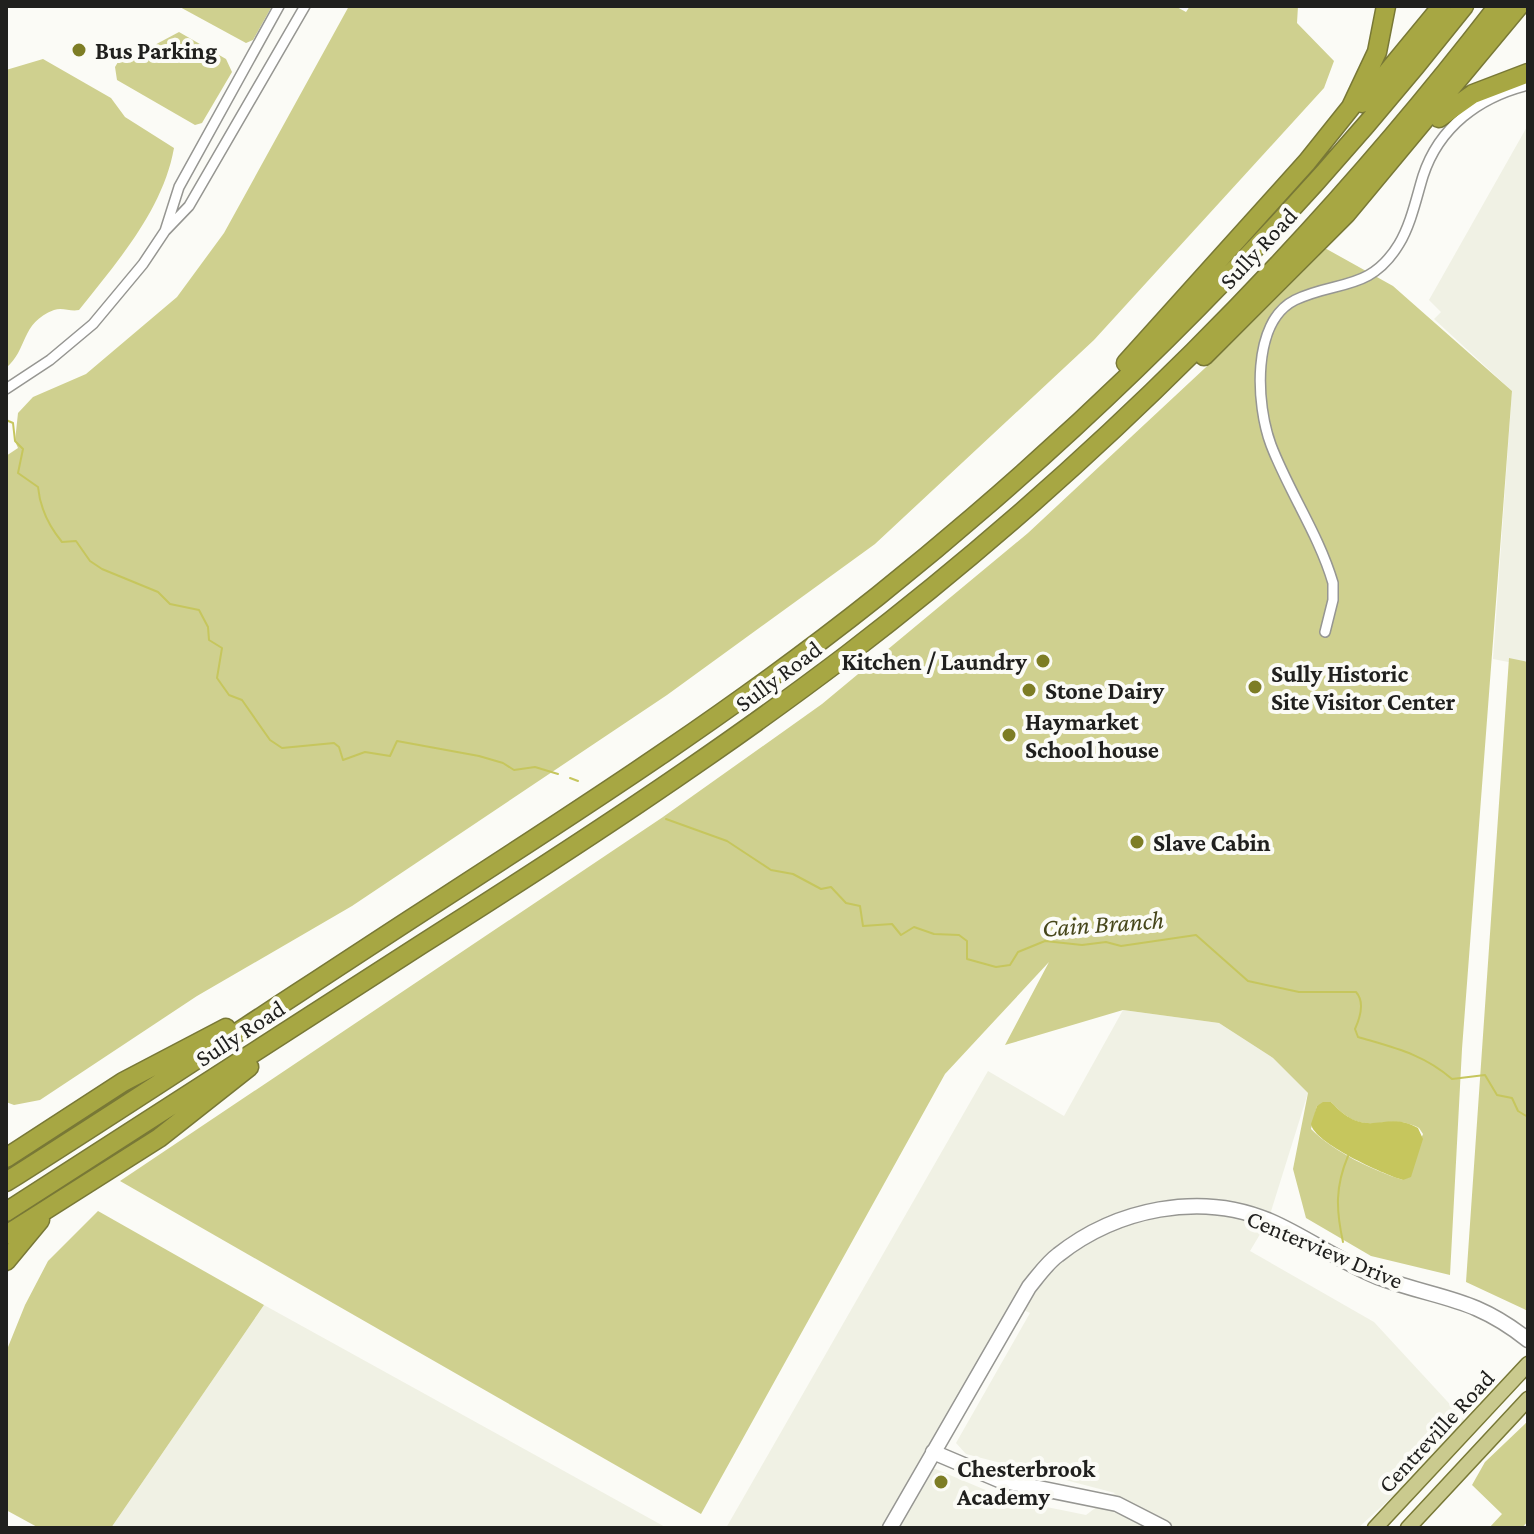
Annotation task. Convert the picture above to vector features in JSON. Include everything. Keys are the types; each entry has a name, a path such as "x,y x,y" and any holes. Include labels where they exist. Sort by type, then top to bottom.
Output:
{"highway":[{"path":"1307,162 1358,96 1377,52 1386,6"},
{"path":"1011,485 1041,444 1125,363 1360,105 1442,6"},
{"name":"Sully Road","path":"6,1182 701,729 864,607 1011,485 1231,274 1349,145 1464,6"},
{"name":"Sully Road","path":"6,1212 600,830 765,716 948,574 1111,430 1235,308 1324,214 1498,6"},
{"path":"1111,430 1168,391 1260,304 1393,160 1519,6"},
{"path":"1393,160 1462,101 1528,73"},
{"path":"6,1158 149,1067 310,985"},
{"path":"6,1235 183,1121 309,1017"},
{"path":"6,1261 51,1207"}],"main road":[{"name":"Centreville Road","path":"1375,1528 1528,1364"},
{"name":"Centreville Road","path":"1408,1528 1528,1399"}],"street":[{"path":"165,231 179,187 279,6"},
{"path":"6,389 62,351 109,308 165,231 179,220 305,6"},
{"path":"1325,632 1333,600 1333,583 1268,433 1261,362 1266,334 1275,317 1288,304 1358,281 1383,265 1404,234 1429,160 1444,136 1477,105 1528,85"},
{"name":"Centerview Drive","path":"890,1528 1021,1298 1056,1256 1108,1223 1152,1209 1194,1207 1250,1214 1291,1231 1368,1273 1471,1304 1496,1316 1528,1340"},
{"path":"933,1452 999,1480 1117,1504 1164,1528"}],"shaded area":[{"path":"1528,125 1528,666 1493,659 1512,391 1434,319 1441,312 1429,300"},
{"path":"1123,1010 1219,1023 1273,1058 1308,1093 1268,1221 1250,1251 1374,1322 1470,1426 1358,1528 726,1528 988,1071 1064,1116","holes":["1017,1307 1030,1313 956,1443 966,1454 1115,1493 1086,1515 1007,1499 926,1465"]},
{"path":"1331,1102 1356,1121 1395,1121 1418,1128 1423,1139 1411,1177 1403,1180 1381,1171 1324,1140 1311,1124 1317,1106"},
{"path":"264,1305 667,1528 111,1528"}],"green space":[{"path":"178,6 272,6 253,40 246,43"},
{"path":"349,6 1175,6 1186,12 1190,6 1298,6 1297,23 1334,61 1324,88 1094,340 875,544 667,695 352,906 197,996 40,1100 14,1105 6,1102 6,456 18,448 15,441 18,413 33,397 86,374 177,297 224,233"},
{"path":"179,32 226,59 232,72 202,123 195,125 117,80 115,67 121,57 134,56"},
{"path":"43,59 111,98 125,117 174,148 160,193 149,214 108,273 79,310 54,310 35,322 6,368 6,70"},
{"path":"1323,247 1393,286 1512,391 1462,1049 1450,1275 1371,1256 1306,1218 1293,1169 1308,1093 1273,1058 1219,1023 1123,1010 1005,1045 1049,962 945,1074 701,1514 120,1181 663,817 822,704 1028,533 1219,355","holes":["1331,1102 1355,1121 1407,1123 1419,1128 1423,1134 1403,1180 1354,1159 1311,1129 1317,1106"]},
{"path":"1509,658 1528,662 1528,1311 1466,1282"},
{"path":"98,1211 264,1305 111,1528 39,1528 6,1510 6,1352 25,1305 48,1261"},
{"path":"1528,1421 1528,1521 1522,1528 1489,1528 1502,1514 1472,1485 1485,1462"}],"waterway":[{"name":"Cain Branch","path":"6,420 13,423 15,441 23,449 18,473 38,487 46,516 62,542 76,541 90,561 158,592 170,604 199,610 208,627 209,640 222,648 217,678 229,695 242,700 270,740 282,748 334,743 339,747 343,760 365,752 390,756 397,741 479,756 503,763 514,770 535,767 558,774"},
{"name":"Cain Branch","path":"570,778 578,781"},
{"name":"Cain Branch","path":"666,819 727,841 771,870 793,874 821,889 831,887 846,903 860,906 863,926 892,924 901,935 914,927 934,934 959,935 967,941 967,959 996,967 1010,965 1018,952 1045,941 1082,945 1106,942 1121,946 1196,935 1248,981 1299,992 1356,992 1361,1005 1355,1029 1358,1037 1419,1058 1452,1079 1485,1075 1497,1095 1512,1098 1518,1111 1528,1117"},
{"path":"1343,1242 1338,1199 1348,1156"}],"place":[{"name":"Bus Parking","path":"79,50"},
{"name":"Kitchen / Laundry","path":"1043,661"},
{"name":"Sully Historic Site Visitor Center","path":"1255,687"},
{"name":"Stone Dairy","path":"1029,690"},
{"name":"Haymarket School house","path":"1009,735"},
{"name":"Slave Cabin","path":"1137,842"},
{"name":"Chesterbrook Academy","path":"941,1482"}]}
